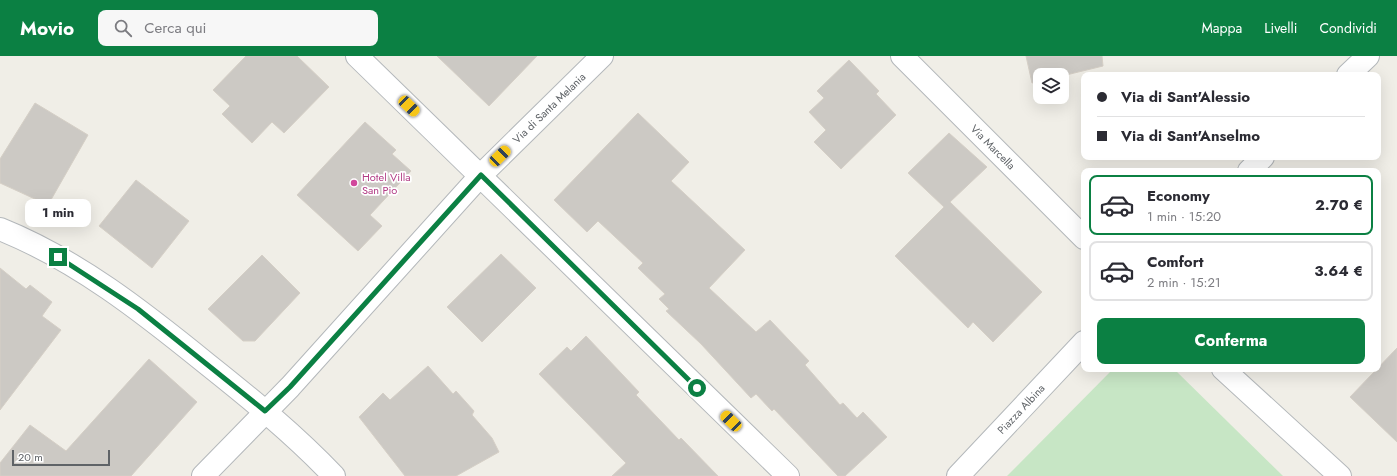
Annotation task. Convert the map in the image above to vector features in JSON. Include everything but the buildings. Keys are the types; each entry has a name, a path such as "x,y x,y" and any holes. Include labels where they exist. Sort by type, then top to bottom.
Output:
{"street":[{"path":"357,56 481,175 788,476"},
{"name":"Via di Santa Melania","path":"203,476 290,387 481,175 602,56"},
{"name":"Via Marcella","path":"902,56 1081,235"},
{"path":"1351,72 1368,56"},
{"path":"1252,168 1260,160"},
{"path":"0,229 66,261 120,296 174,337 265,411 309,450 334,476"},
{"name":"Piazza Albina","path":"958,476 1081,345"},
{"path":"1225,372 1340,476"}],"green space":[{"path":"1110,372 1177,372 1283,476 1007,476"}],"place":[{"name":"Hotel Villa San Pio","path":"354,183"}],"route":[{"path":"58,257 79,269 138,309 265,411 290,387 481,175 504,200 697,388"}]}
